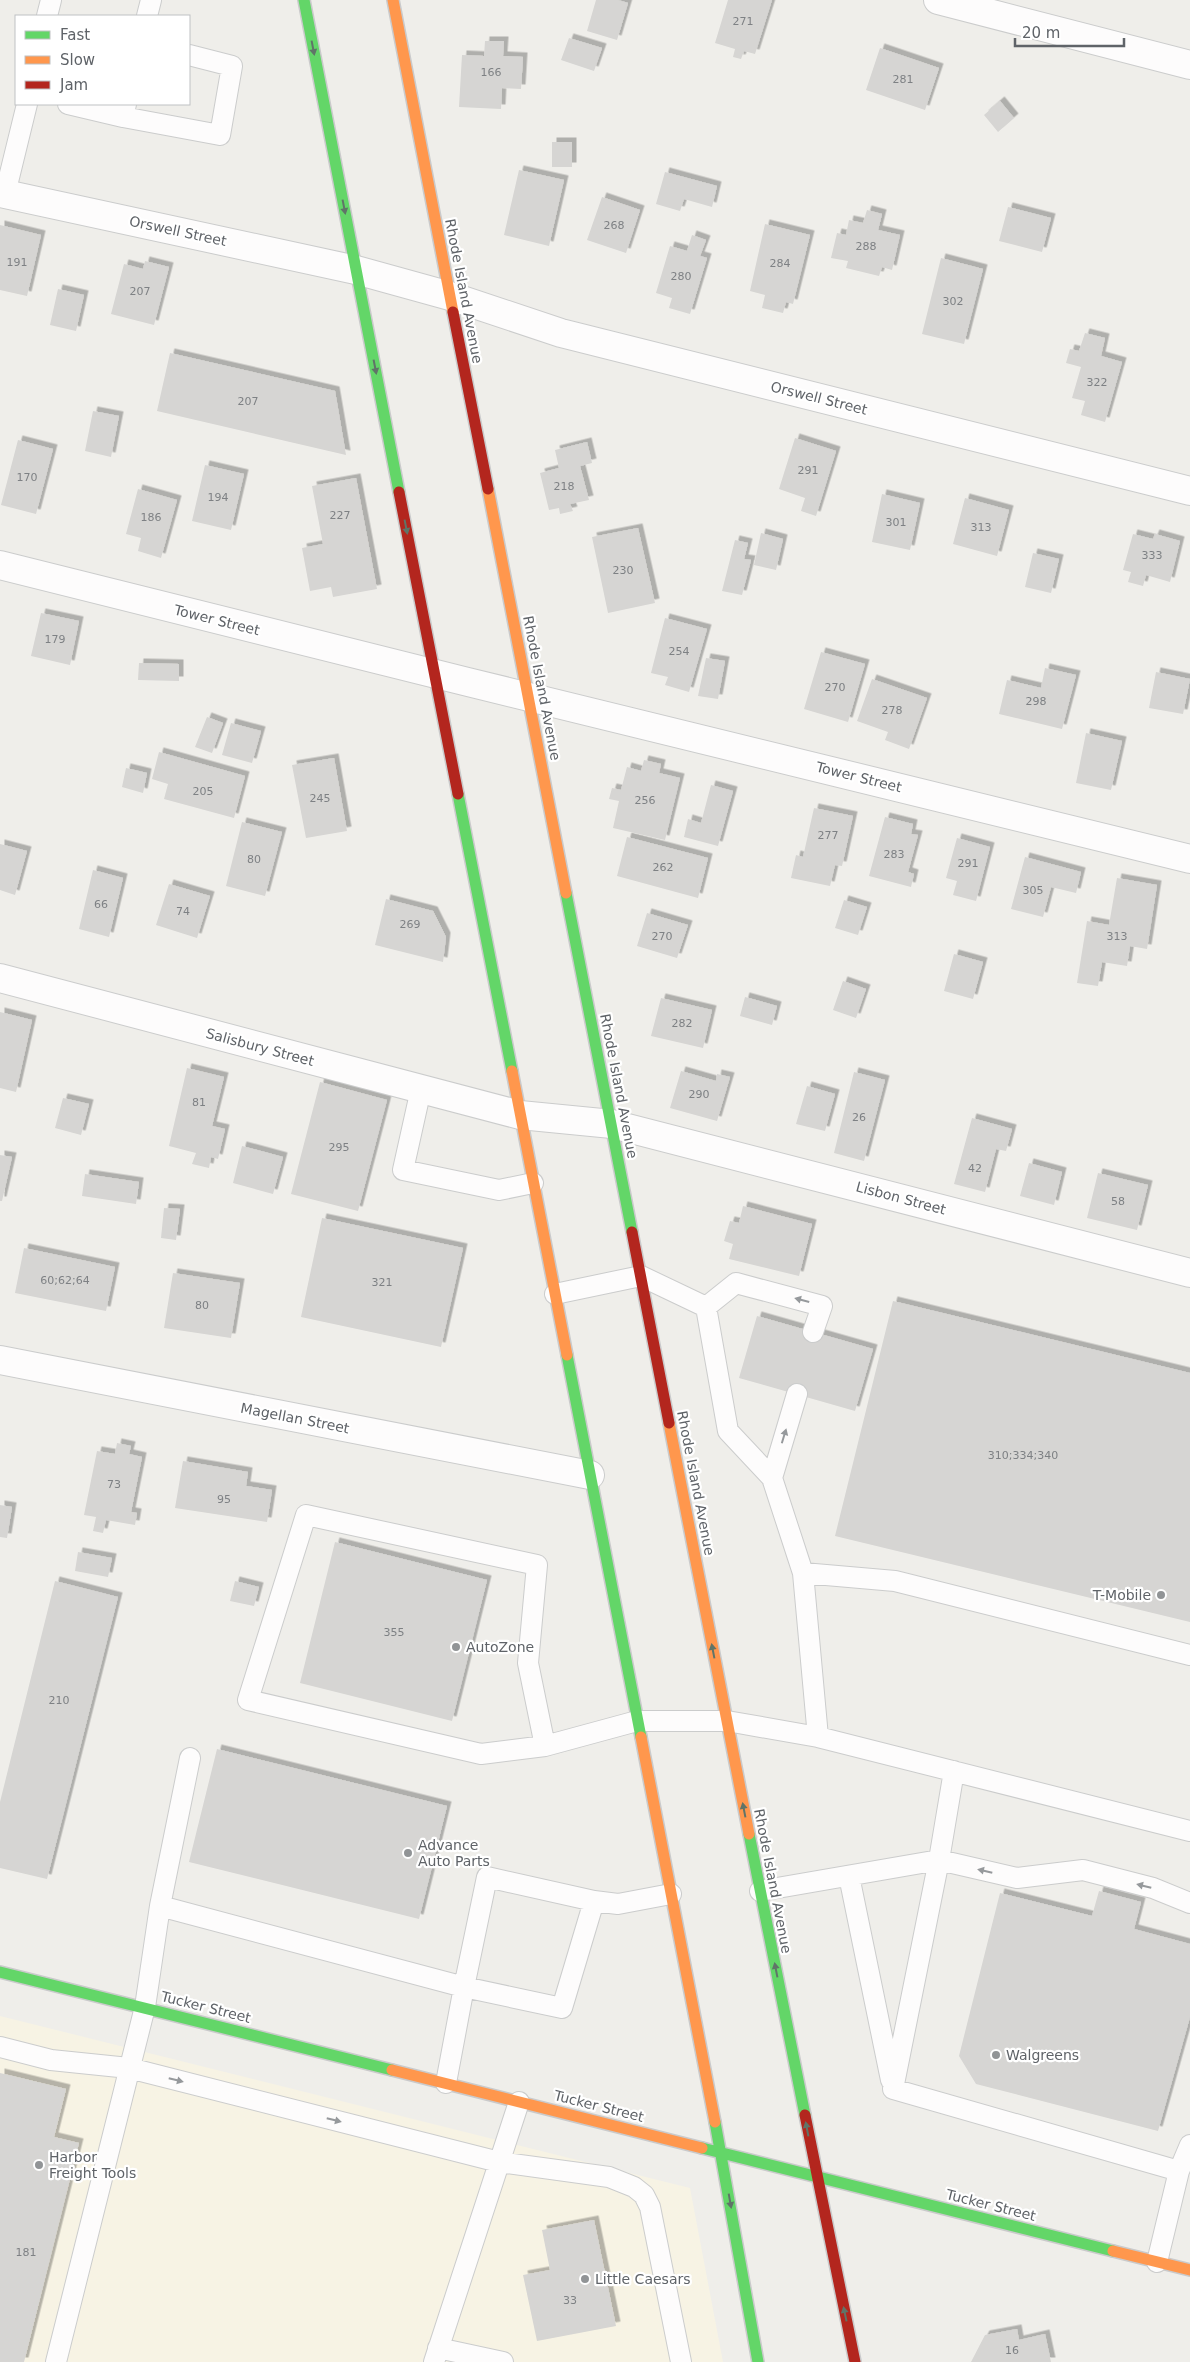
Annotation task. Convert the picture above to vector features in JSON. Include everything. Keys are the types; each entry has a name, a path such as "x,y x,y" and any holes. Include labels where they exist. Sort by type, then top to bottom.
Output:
{"main road":[{"path":"304,0 722,2153 758,2362"},
{"name":"Rhode Island Avenue","path":"393,0 760,1892 855,2362"},
{"name":"Tucker Street","path":"0,1972 1190,2270"}],"street":[{"path":"938,0 1190,65"},
{"name":"Orswell Street","path":"3,193 356,270 450,296 561,333 1190,491"},
{"name":"Tower Street","path":"0,565 434,675 528,696 1190,859"},
{"name":"Salisbury Street","path":"0,978 520,1115"},
{"name":"Lisbon Street","path":"520,1115 612,1124 1190,1273"},
{"name":"Magellan Street","path":"0,1360 590,1475"}],"lane":[{"path":"47,15 51,0"},
{"path":"147,15 150,0"},
{"path":"77,105 124,110 220,135 232,66 190,55"},
{"path":"3,193 27,105"},
{"path":"421,1089 403,1170 499,1190 533,1183"},
{"path":"555,1294 641,1276 706,1307"},
{"path":"706,1307 736,1283 822,1306 813,1332"},
{"path":"706,1307 728,1431 772,1478 803,1573 818,1737"},
{"path":"772,1478 796,1394"},
{"path":"545,1746 528,1663 537,1565 306,1514 248,1700 481,1754 545,1746 637,1721 727,1721 818,1737 1190,1831"},
{"path":"803,1573 895,1582 1190,1655"},
{"path":"56,2362 145,2007 160,1906 190,1758"},
{"path":"893,2089 939,1860 954,1772"},
{"path":"760,1892 939,1860 1017,1878 1083,1870 1153,1888 1190,1903"},
{"path":"850,1876 893,2089"},
{"path":"446,2083 487,1877 594,1901 618,1904 671,1894"},
{"path":"160,1906 464,1987 562,2008 594,1901"},
{"path":"0,2047 51,2060 129,2068 499,2162 622,2180 644,2196 650,2207 681,2362"},
{"path":"893,2089 1179,2171"},
{"path":"503,2362 436,2355 519,2102"},
{"path":"1157,2262 1179,2171 1190,2145"}],"shaded area":[{"path":"0,2016 690,2188 723,2362 0,2362"}],"building":[{"path":"596,0 618,0 628,3 617,40 587,31"},
{"path":"728,0 772,0 755,54 744,51 741,59 733,57 735,49 715,43"},
{"path":"569,38 602,48 594,71 561,60"},
{"path":"485,41 504,41 503,56 523,57 521,89 502,88 501,109 459,107 462,55 484,56"},
{"path":"880,48 939,68 925,110 866,90"},
{"path":"1000,101 1014,118 998,132 984,115"},
{"path":"552,142 572,142 572,167 552,167"},
{"path":"519,170 564,180 549,246 504,235"},
{"path":"665,172 717,186 712,207 684,199 680,211 656,204"},
{"path":"602,197 640,210 626,253 587,240"},
{"path":"1008,207 1051,218 1042,252 999,241"},
{"path":"867,210 882,214 878,230 900,235 892,270 882,267 879,276 846,268 848,261 831,258 837,233 846,235 849,220 863,223"},
{"path":"765,224 810,235 793,304 786,302 783,313 762,308 765,295 750,291"},
{"path":"0,225 41,235 27,296 0,290"},
{"path":"692,235 706,240 700,256 707,258 690,314 669,308 672,298 656,293 670,246 687,251"},
{"path":"941,258 983,269 964,344 922,334"},
{"path":"145,261 169,267 154,325 111,314 124,264 143,269"},
{"path":"58,289 84,295 76,331 50,325"},
{"path":"1085,333 1105,338 1101,356 1122,362 1105,422 1081,415 1085,401 1072,398 1081,367 1066,363 1070,349 1079,351"},
{"path":"170,353 335,391 346,455 157,411"},
{"path":"93,411 119,416 111,457 85,451"},
{"path":"795,438 836,451 816,516 801,511 805,498 779,489"},
{"path":"18,440 53,449 36,514 1,505"},
{"path":"587,442 592,463 580,466 589,500 570,504 573,511 560,514 559,508 549,510 540,473 559,468 555,450"},
{"path":"205,465 244,474 231,530 192,521"},
{"path":"356,478 377,589 333,597 331,587 310,591 302,548 323,544 312,486"},
{"path":"138,489 177,500 161,558 138,551 141,538 126,534"},
{"path":"882,494 920,503 910,550 872,542"},
{"path":"965,498 1009,510 997,556 953,544"},
{"path":"638,528 655,603 608,613 592,537"},
{"path":"761,533 783,539 776,570 754,565"},
{"path":"1133,534 1153,539 1155,534 1180,541 1170,582 1146,575 1143,586 1128,582 1131,572 1123,570"},
{"path":"735,540 748,543 744,559 751,560 742,595 722,591"},
{"path":"1033,553 1059,559 1051,593 1025,587"},
{"path":"41,613 79,621 70,665 31,656"},
{"path":"665,618 707,629 689,692 665,685 668,677 651,673"},
{"path":"821,652 865,664 848,722 804,709"},
{"path":"706,658 725,661 718,699 698,696"},
{"path":"139,663 179,664 179,681 138,680"},
{"path":"1045,668 1076,675 1062,729 999,714 1007,680 1041,688"},
{"path":"1156,672 1190,679 1183,714 1149,708"},
{"path":"872,679 927,698 909,749 885,740 888,732 857,721"},
{"path":"207,717 223,723 212,753 195,747"},
{"path":"231,723 261,731 252,763 222,755"},
{"path":"1086,733 1122,741 1111,790 1076,783"},
{"path":"159,752 245,776 234,818 164,799 168,784 152,779"},
{"path":"334,758 347,831 306,838 292,765"},
{"path":"644,760 661,764 659,773 680,778 665,840 613,828 619,801 609,799 612,788 621,790 627,767 641,771"},
{"path":"126,768 147,773 143,793 122,787"},
{"path":"711,785 733,791 718,846 684,837 688,819 701,823"},
{"path":"814,808 853,816 842,866 835,865 830,886 791,878 796,855 803,857"},
{"path":"885,817 913,824 911,834 918,835 908,872 914,874 911,887 869,876"},
{"path":"242,822 282,832 265,896 226,886"},
{"path":"627,837 708,858 698,898 617,876"},
{"path":"957,838 990,847 976,901 953,895 957,881 946,878"},
{"path":"0,844 27,851 15,895 0,890"},
{"path":"1025,857 1081,872 1076,893 1051,887 1043,917 1011,909"},
{"path":"93,870 123,878 109,937 79,929"},
{"path":"1117,878 1157,885 1147,949 1130,946 1127,966 1102,962 1098,986 1077,983 1087,921 1109,925"},
{"path":"169,884 210,896 197,938 156,925"},
{"path":"386,899 433,911 446,937 443,962 375,945"},
{"path":"844,900 867,907 858,935 835,928"},
{"path":"647,913 688,925 677,958 637,946"},
{"path":"954,954 983,962 973,999 944,991"},
{"path":"843,981 866,989 856,1018 833,1010"},
{"path":"745,997 777,1006 772,1025 740,1016"},
{"path":"661,998 712,1010 703,1048 651,1036"},
{"path":"0,1012 32,1020 16,1092 0,1088"},
{"path":"187,1068 224,1077 212,1126 225,1129 218,1159 211,1157 209,1168 192,1164 196,1153 169,1146"},
{"path":"681,1071 716,1081 717,1074 730,1077 717,1121 670,1108"},
{"path":"854,1072 885,1080 864,1161 834,1153"},
{"path":"320,1082 387,1100 358,1211 291,1194"},
{"path":"807,1086 835,1094 825,1131 796,1124"},
{"path":"63,1098 89,1104 81,1135 55,1128"},
{"path":"972,1118 1012,1129 1006,1151 996,1149 985,1192 954,1184"},
{"path":"242,1146 283,1157 273,1194 233,1183"},
{"path":"0,1155 12,1157 2,1201 0,1201"},
{"path":"1029,1163 1062,1172 1054,1205 1020,1196"},
{"path":"1098,1173 1148,1185 1137,1230 1087,1218"},
{"path":"85,1174 139,1182 136,1204 82,1196"},
{"path":"743,1206 812,1224 799,1276 729,1259 733,1244 724,1241 730,1221 739,1223"},
{"path":"164,1208 180,1209 176,1240 161,1238"},
{"path":"322,1218 463,1248 441,1347 301,1317"},
{"path":"24,1248 115,1267 106,1311 15,1293"},
{"path":"173,1273 240,1283 231,1338 164,1328"},
{"path":"893,1301 1190,1373 1190,1622 835,1536"},
{"path":"757,1316 873,1349 855,1411 739,1378"},
{"path":"117,1443 131,1446 129,1454 142,1457 131,1512 137,1513 135,1525 106,1520 103,1533 93,1531 96,1517 84,1515 97,1451 115,1454"},
{"path":"183,1461 248,1472 246,1486 272,1490 267,1522 175,1508"},
{"path":"0,1505 12,1507 7,1538 0,1537"},
{"path":"335,1542 487,1580 452,1721 300,1683"},
{"path":"78,1552 112,1558 108,1577 75,1571"},
{"path":"55,1581 118,1597 47,1879 0,1868 0,1802"},
{"path":"235,1581 259,1587 254,1606 230,1601"},
{"path":"217,1749 447,1806 419,1919 189,1862"},
{"path":"1099,1891 1141,1902 1134,1929 1190,1944 1190,2017 1158,2131 976,2084 959,2056 1000,1893 1092,1916"},
{"path":"0,2073 66,2089 54,2137 79,2143 24,2362 0,2362"},
{"path":"594,2220 616,2326 537,2341 523,2275 550,2270 542,2230"},
{"path":"1017,2329 1019,2340 1045,2334 1051,2362 971,2362 985,2335"}],"traffic: fast":[{"path":"304,0 399,492"},
{"path":"458,794 512,1071"},
{"path":"566,893 632,1232"},
{"path":"567,1355 641,1737"},
{"path":"749,1834 805,2115"},
{"path":"0,1972 392,2070"},
{"path":"715,2122 758,2362"},
{"path":"702,2148 1113,2251"}],"traffic: slow":[{"path":"393,0 453,312"},
{"path":"488,489 566,893"},
{"path":"512,1071 567,1355"},
{"path":"669,1423 749,1834"},
{"path":"641,1737 715,2122"},
{"path":"392,2070 702,2148"},
{"path":"1113,2251 1190,2270"}],"traffic: jam":[{"path":"453,312 488,489"},
{"path":"399,492 458,794"},
{"path":"632,1232 669,1423"},
{"path":"805,2115 855,2362"}],"place":[{"name":"T-Mobile","path":"1161,1595"},
{"name":"AutoZone","path":"456,1647"},
{"name":"Advance Auto Parts","path":"408,1853"},
{"name":"Walgreens","path":"996,2055"},
{"name":"Harbor Freight Tools","path":"39,2165"},
{"name":"Little Caesars","path":"585,2279"}]}
